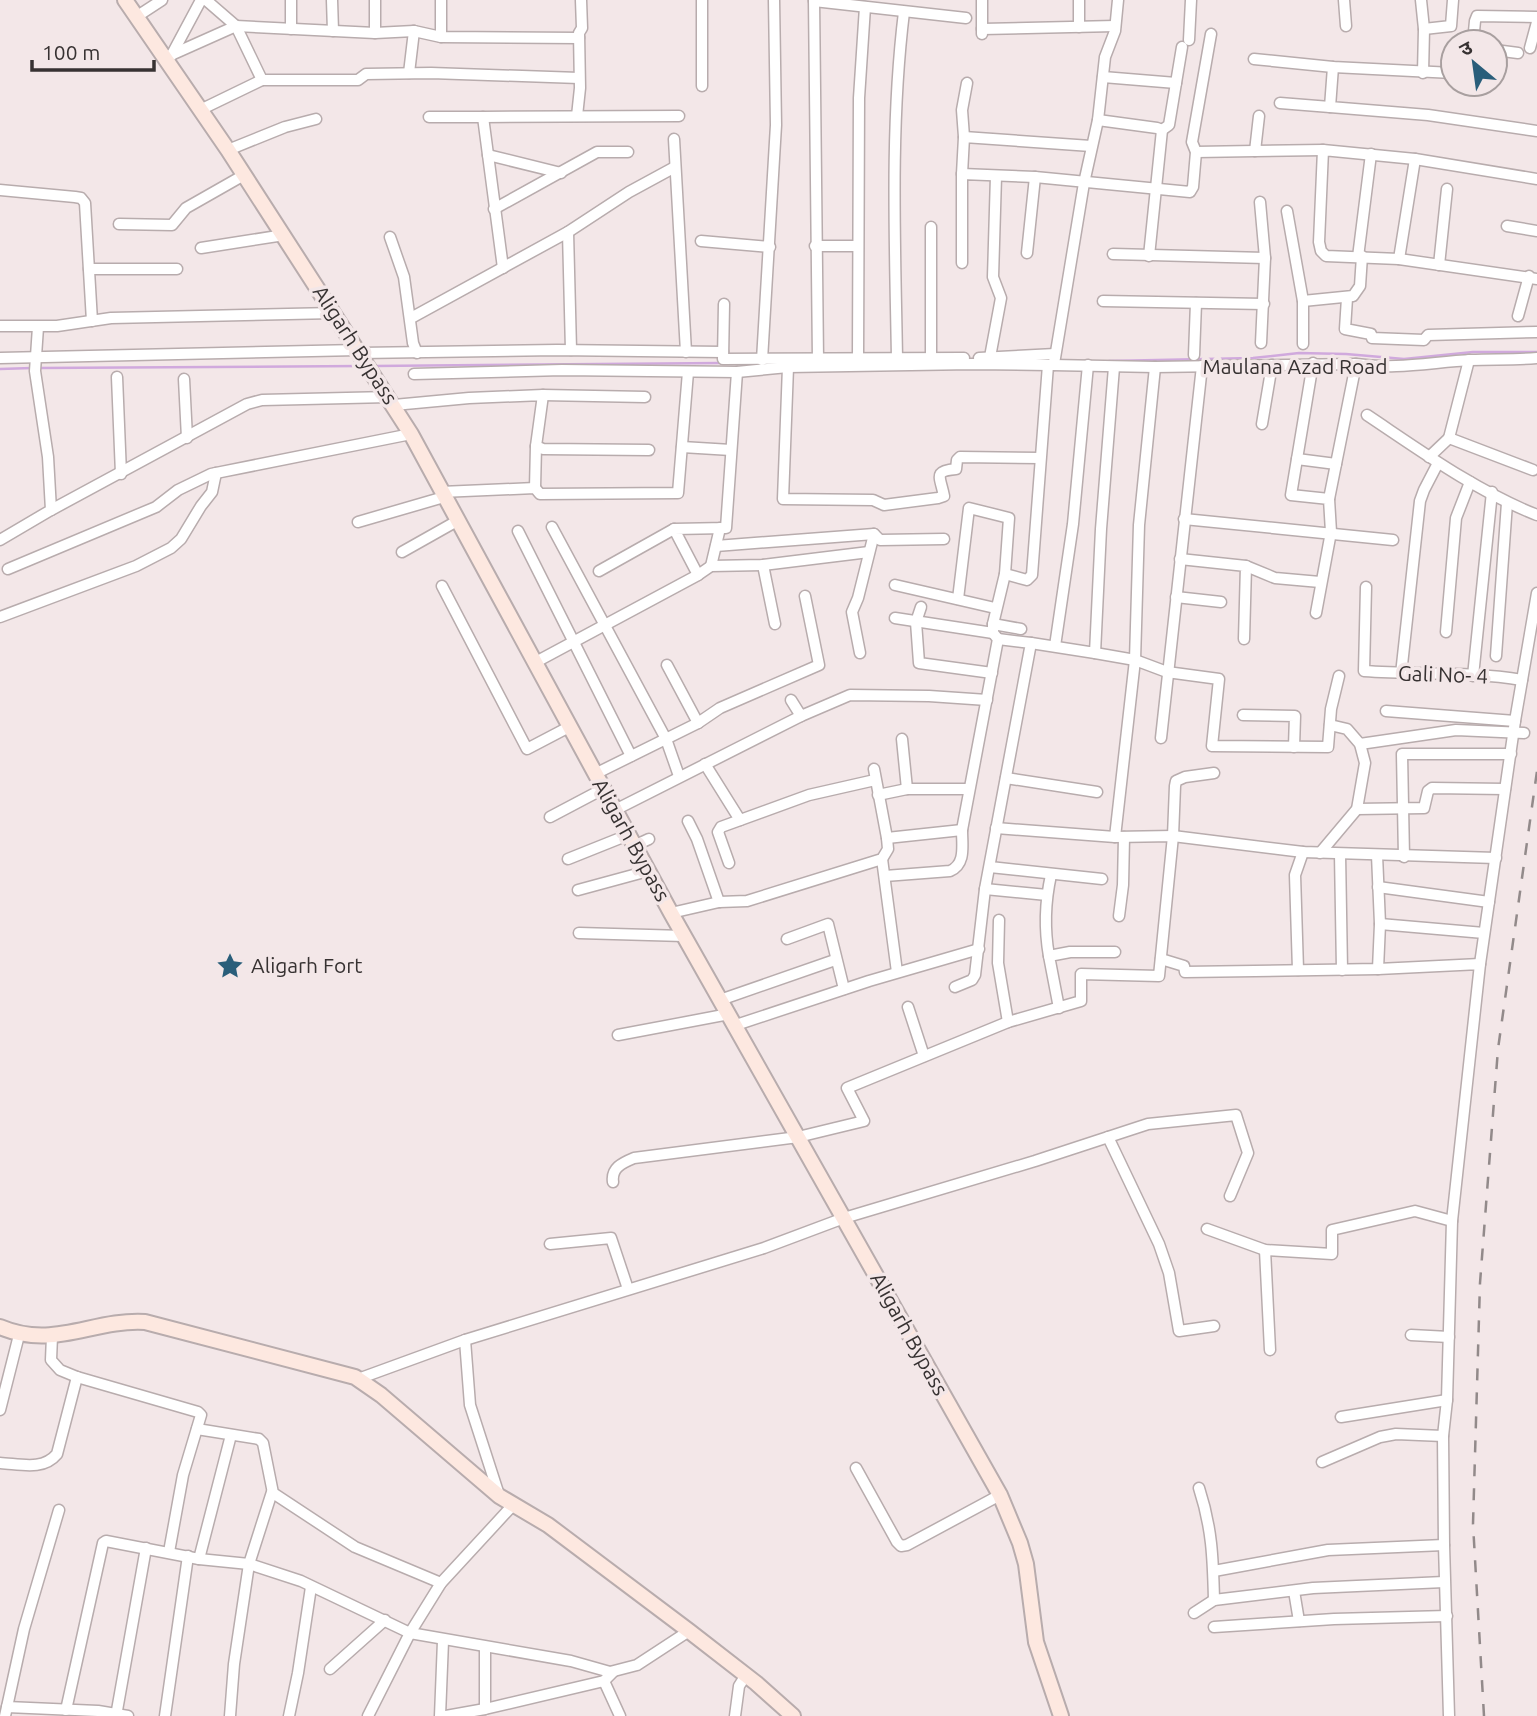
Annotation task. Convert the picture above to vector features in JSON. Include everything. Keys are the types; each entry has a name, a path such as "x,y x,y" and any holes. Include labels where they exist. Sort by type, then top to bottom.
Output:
{"main road":[{"name":"Aligarh Bypass","path":"125,0 170,58 200,110 392,401 671,914 1000,1495 1026,1564 1036,1642 1061,1716"},
{"path":"0,1327 19,1335 52,1336 127,1321 145,1322 358,1378 499,1496 548,1525 689,1630 793,1716"}],"street":[{"path":"136,16 162,0"},
{"path":"170,58 201,0"},
{"path":"206,0 236,26 262,80"},
{"path":"291,0 291,29"},
{"path":"332,0 333,30"},
{"path":"374,0 375,33"},
{"path":"441,0 441,37"},
{"path":"577,116 581,0"},
{"path":"702,0 702,86"},
{"path":"762,360 776,125 774,0"},
{"path":"818,360 814,0 966,18"},
{"path":"982,0 982,31 1115,26"},
{"path":"1079,0 1079,27"},
{"path":"1005,574 1027,580 1032,575 1040,458 1053,361 1084,183 1098,120 1107,49 1114,37 1118,0"},
{"path":"1149,256 1162,131 1170,125 1176,83 1186,43 1191,0"},
{"path":"1344,0 1346,26"},
{"path":"1421,0 1424,29 1423,73"},
{"path":"1424,29 1451,26 1453,0"},
{"path":"858,358 859,98 865,7"},
{"path":"897,358 894,196 897,68 904,12"},
{"path":"1475,28 1477,16 1537,17"},
{"path":"1530,48 1537,22"},
{"path":"170,58 236,26 375,33 414,31 441,37 579,38"},
{"path":"409,74 414,31"},
{"path":"962,174 1035,177 1190,192 1193,187 1196,152 1192,142 1211,34"},
{"path":"1509,52 1518,53"},
{"path":"1254,59 1439,73"},
{"path":"1330,107 1333,67"},
{"path":"200,110 262,80 358,80 366,75 409,74 579,78"},
{"path":"1103,77 1176,83"},
{"path":"962,263 962,110 967,83"},
{"path":"1280,103 1428,115 1537,131"},
{"path":"429,117 679,116"},
{"path":"1255,151 1259,116"},
{"path":"483,117 503,268"},
{"path":"228,150 285,127 316,120"},
{"path":"1098,120 1157,128 1162,131"},
{"path":"964,137 1091,146"},
{"path":"674,139 686,352"},
{"path":"1196,152 1323,150 1415,159 1537,179"},
{"path":"1323,150 1319,229 1321,251 1326,256 1399,259 1533,278 1518,316"},
{"path":"494,209 597,152 628,152"},
{"path":"1303,301 1347,298 1353,296 1360,286 1360,257 1371,154"},
{"path":"488,155 561,173"},
{"path":"1399,259 1415,159"},
{"path":"411,318 568,232 629,192 676,167"},
{"path":"119,225 172,225 186,208 244,175"},
{"path":"990,357 1001,299 993,277 996,176"},
{"path":"1027,253 1035,177"},
{"path":"1439,265 1447,189"},
{"path":"0,190 81,198 85,203 92,321"},
{"path":"1260,202 1265,258 1261,342"},
{"path":"1287,211 1303,301 1303,344"},
{"path":"1507,226 1537,231"},
{"path":"931,227 931,357"},
{"path":"568,232 571,351"},
{"path":"201,248 284,235"},
{"path":"390,237 404,278 413,343 417,352"},
{"path":"701,241 770,247"},
{"path":"815,246 857,246"},
{"path":"1113,254 1265,258"},
{"path":"89,269 177,269"},
{"path":"1347,298 1345,329 1371,334 1372,338 1424,340 1428,335 1537,332"},
{"path":"1103,301 1264,304"},
{"path":"1194,355 1196,303"},
{"path":"724,304 723,359 990,357 1053,361"},
{"path":"0,326 38,327 111,318 334,313"},
{"path":"38,327 35,363 48,457 51,510"},
{"path":"0,358 35,363 417,352 723,352"},
{"name":"Maulana Azad Road","path":"1053,361 1114,367 1312,363 1375,367 1537,358"},
{"path":"1401,674 1420,501 1434,460 1448,438 1469,360"},
{"path":"414,374 562,370 737,372 788,367 1053,361"},
{"path":"1312,363 1292,495 1329,499"},
{"path":"1316,613 1331,532 1329,499 1356,364"},
{"path":"1055,646 1073,524 1088,365"},
{"path":"1262,424 1272,365"},
{"path":"1161,738 1202,366"},
{"path":"788,367 783,499 873,500 884,505 938,498 944,496 940,475 942,471 956,469 960,457 1040,458"},
{"path":"1095,653 1101,529 1114,367"},
{"path":"1119,916 1123,885 1119,837 1135,660 1139,525 1155,367"},
{"path":"543,396 536,446 535,488 540,494 678,493 688,372"},
{"path":"600,571 674,529 726,528 737,372"},
{"path":"117,377 121,474"},
{"path":"184,379 187,438"},
{"path":"0,540 241,407 262,400 645,397"},
{"path":"1367,415 1471,482 1507,503 1537,515"},
{"path":"8,569 156,507 184,486 216,473 411,434"},
{"path":"1448,438 1533,470"},
{"path":"536,446 542,449 649,450"},
{"path":"682,447 731,450"},
{"path":"1297,459 1336,464"},
{"path":"0,617 135,566 171,548 181,539 212,492 216,473"},
{"path":"1446,632 1456,518 1471,482"},
{"path":"358,522 442,494 535,488"},
{"path":"1473,676 1492,492"},
{"path":"1496,656 1507,503"},
{"path":"884,876 950,872 956,869 961,859 962,830 992,673 995,608 1005,574 1009,518 969,508 958,599"},
{"path":"1184,519 1393,540"},
{"path":"402,552 457,521"},
{"path":"552,527 666,739 679,776"},
{"path":"711,566 720,528"},
{"path":"674,529 698,575"},
{"path":"518,531 631,756"},
{"path":"716,546 874,534 880,540 944,538"},
{"path":"860,653 852,612 874,534"},
{"path":"534,663 711,566 763,565 869,552"},
{"path":"1180,559 1246,566 1275,578 1320,582"},
{"path":"763,565 775,624"},
{"path":"1244,639 1246,566"},
{"path":"895,585 995,608"},
{"path":"442,586 527,749 569,727"},
{"name":"Gali No- 4","path":"1366,587 1363,615 1366,638 1364,671 1522,680"},
{"path":"1449,1716 1444,1582 1443,1436 1450,1337 1452,1221 1484,933 1537,593"},
{"path":"595,774 698,723 720,708 820,665 805,596"},
{"path":"1176,597 1221,602"},
{"path":"921,607 916,622 919,663 992,673"},
{"path":"895,618 995,632 1031,643 1135,660 1167,672 1219,679 1212,746 1328,747 1339,676"},
{"path":"995,632 1021,629"},
{"path":"955,987 972,980 979,949 985,889 1031,643"},
{"path":"667,665 698,723"},
{"path":"615,810 801,716 850,695 987,700"},
{"path":"791,700 801,716"},
{"path":"1386,712 1518,728"},
{"path":"1243,715 1295,716 1294,747"},
{"path":"1320,853 1357,809 1365,763 1360,744 1347,729 1330,725"},
{"path":"1360,744 1456,730 1518,728"},
{"path":"902,739 907,789"},
{"path":"1404,857 1402,754 1511,754"},
{"path":"705,764 740,820"},
{"path":"612,1182 616,1168 634,1158 798,1137 864,1121 847,1088 1008,1022 1081,1001 1081,974 1159,976 1177,781 1185,777 1214,773"},
{"path":"729,863 718,832 721,827 874,774 887,838 888,849 882,859 897,972"},
{"path":"1006,778 1097,792"},
{"path":"1357,809 1424,808 1428,791 1432,788 1505,789"},
{"path":"550,817 603,789"},
{"path":"878,795 907,789 969,789"},
{"path":"688,821 719,902"},
{"path":"996,828 1119,837 1173,835 1303,852 1496,858"},
{"path":"887,838 962,830"},
{"path":"568,859 631,840 649,839"},
{"path":"1298,970 1295,876 1303,852"},
{"path":"1340,854 1342,970"},
{"path":"1377,855 1380,924 1378,970"},
{"path":"671,914 719,902 747,901 882,859"},
{"path":"990,867 1102,879"},
{"path":"578,890 648,871"},
{"path":"1051,875 1045,930 1059,1008"},
{"path":"1378,887 1489,902"},
{"path":"985,889 1047,895"},
{"path":"999,920 998,963 1008,1022"},
{"path":"1380,924 1484,933"},
{"path":"787,939 828,925 844,989"},
{"path":"579,933 684,936"},
{"path":"618,1035 732,1020 979,949"},
{"path":"1049,956 1070,952 1115,952"},
{"path":"1161,959 1184,965 1185,972 1378,970 1480,964"},
{"path":"720,1000 835,960"},
{"path":"908,1007 924,1056"},
{"path":"358,1378 465,1340 764,1248 844,1218 1148,1124 1236,1115 1248,1153 1230,1196"},
{"path":"1108,1137 1159,1244 1169,1273 1179,1331 1214,1326"},
{"path":"1207,1229 1265,1250 1332,1254 1332,1230 1415,1211 1452,1221"},
{"path":"550,1244 611,1238 628,1289"},
{"path":"1265,1250 1270,1350"},
{"path":"0,1410 19,1335"},
{"path":"1411,1335 1450,1337"},
{"path":"52,1336 53,1364 60,1370 198,1412 201,1418 183,1475 169,1552"},
{"path":"465,1340 470,1405 499,1496"},
{"path":"0,1463 40,1465 54,1458 77,1377"},
{"path":"1340,1417 1447,1400"},
{"path":"197,1429 261,1441 272,1492 249,1564 234,1664 230,1716"},
{"path":"165,1716 194,1557 231,1434"},
{"path":"1322,1462 1380,1437 1396,1434 1443,1436"},
{"path":"856,1468 901,1546 1000,1495"},
{"path":"1199,1488 1214,1552 1214,1600"},
{"path":"272,1492 355,1547 441,1583"},
{"path":"368,1716 410,1633 441,1583 513,1505"},
{"path":"59,1510 24,1629 6,1711 66,1710 120,1715 146,1548"},
{"path":"66,1710 103,1543 108,1541 249,1564 289,1577 410,1633 443,1641 571,1661 612,1672 638,1665 689,1630"},
{"path":"1214,1571 1328,1550 1444,1545"},
{"path":"1194,1613 1214,1600 1313,1588 1444,1582"},
{"path":"289,1716 299,1673 311,1587"},
{"path":"1294,1591 1299,1621"},
{"path":"1214,1627 1447,1616"},
{"path":"330,1669 385,1620"},
{"path":"443,1641 443,1716 487,1711 604,1681 612,1672"},
{"path":"485,1648 487,1711"},
{"path":"735,1716 739,1686 746,1675"},
{"path":"604,1681 620,1716"}],"waterway":[{"path":"1109,361 1253,358 1299,353 1404,359 1473,352 1537,352"},
{"path":"374,366 721,363"},
{"path":"38,368 361,366"},
{"path":"0,369 32,368"}],"railway":[{"path":"1484,1716 1473,1524 1480,1283 1498,1049 1537,771"}],"place":[{"name":"Aligarh Fort","path":"230,966"}]}
